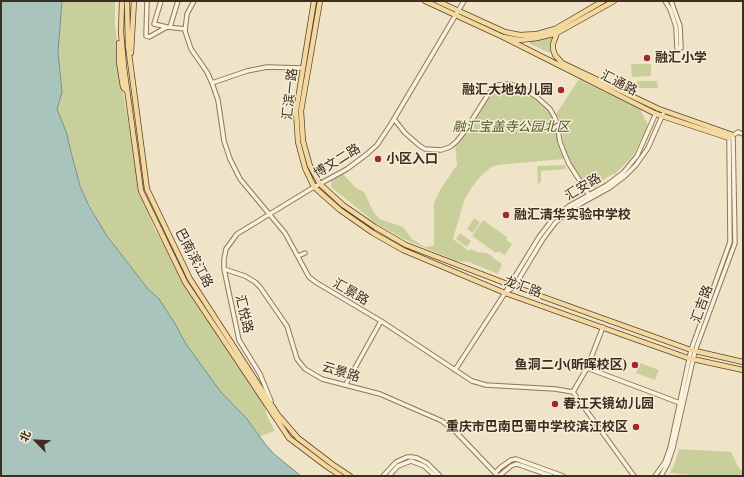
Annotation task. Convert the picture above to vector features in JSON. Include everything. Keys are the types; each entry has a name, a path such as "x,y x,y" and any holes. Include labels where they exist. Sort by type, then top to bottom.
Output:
{"main road":[{"name":"巴南滨江路","path":"120,1 119,62 123,87 127,91 141,191 185,282 289,438 341,476"},
{"name":"巴南滨江路","path":"127,1 128,46 147,189 190,279 278,415 298,438 350,476"},
{"path":"130,63 134,1"},
{"name":"汇滨一路","path":"314,1 296,111 298,142 305,168 314,187"},
{"name":"汇滨一路","path":"320,1 301,111 303,141 310,166 320,184"},
{"path":"425,1 457,12 505,32 520,35 537,34 555,29 603,1"},
{"path":"436,1 457,12"},
{"path":"504,37 520,40 538,38 557,33 614,1"},
{"name":"汇通路","path":"457,12 656,114 731,136"},
{"name":"汇通路","path":"557,33 553,44 553,49 555,55 562,62 659,109 731,136"},
{"name":"龙汇路","path":"320,184 344,205 375,227 406,245 512,286 693,350 743,362"},
{"name":"龙汇路","path":"314,187 340,210 373,234 403,250 505,293 691,358 743,370"}],"street":[{"path":"147,1 146,36 149,37 169,27 178,1"},
{"path":"161,1 154,24 185,29"},
{"name":"汇景路","path":"194,1 187,14 185,29 191,49 208,72 218,100 224,141 230,159 240,179 285,233 309,277 381,321 472,381 482,384 555,389 573,392"},
{"name":"博文二路","path":"224,269 226,249 237,234 314,187 347,169 377,145 464,1"},
{"path":"665,1 670,9 676,27 679,48 680,26 671,1"},
{"path":"212,83 246,71 267,68 303,68"},
{"path":"394,119 405,133 420,146 426,149 441,150 450,147 465,132 489,93 498,85 510,84 525,89 550,109 558,123 560,142 565,155 590,197"},
{"name":"汇安路","path":"455,370 505,293 512,286 555,223 571,209 623,173 633,162 641,149 659,109"},
{"name":"汇安路","path":"590,197 609,188 625,176 636,165 648,148 664,110"},
{"path":"731,136 738,132 743,134"},
{"name":"汇吉路","path":"655,476 661,469 667,456 693,350 735,244 731,136"},
{"path":"298,256 305,253"},
{"name":"汇悦路","path":"224,269 239,340 260,374 272,404"},
{"name":"云景路","path":"224,269 245,276 260,286 287,326 297,359 305,369 322,379 380,394 442,421 454,430 499,474"},
{"path":"346,384 381,321"},
{"path":"603,327 587,368 573,392 634,476"},
{"name":"汇吉路","path":"661,476 672,453 691,358"},
{"path":"587,368 680,403"},
{"path":"384,476 396,462 407,457 412,457 427,463 440,476"},
{"path":"499,474 506,463 516,459 563,476"},
{"path":"389,476 398,466 411,461 424,466 435,476"},
{"path":"499,474 511,466 520,465 550,476"}],"green space":[{"path":"62,1 115,1 115,23 122,87 140,191 155,230 263,401 267,416 275,431 260,436 247,419 220,391 186,344 159,299 148,289 105,233 84,195 76,174 69,140 57,109 62,89 58,52"},
{"path":"551,37 550,53 530,44 530,41"},
{"path":"631,64 651,64 651,76 632,77"},
{"path":"579,79 640,109 648,125 630,159 615,174 599,183 596,187 586,186 570,161 563,142 561,122 556,114"},
{"path":"637,81 657,81 658,88 637,88"},
{"name":"融汇宝盖寺公园北区","path":"510,85 524,90 537,99 553,116 556,124 558,143 564,159 497,165 490,168 472,187 464,201 453,239 469,251 471,249 477,252 487,253 502,264 498,274 469,262 457,261 408,241 377,224 331,187 331,179 342,173 356,188 364,192 374,213 380,219 403,227 412,239 425,247 434,246 434,203 440,190 457,165 455,145 466,132 490,94 498,87"},
{"path":"565,165 566,169 541,171 541,181 538,185 537,166"},
{"path":"474,218 480,222 473,233 467,229"},
{"path":"483,220 507,237 506,240 512,244 505,255 498,251 496,253 472,236"},
{"path":"460,233 471,241 467,247 456,239"},
{"path":"640,363 659,370 655,380 636,373"},
{"path":"679,449 731,452 739,468 743,471 743,476 701,476 670,473"}],"water":[{"path":"1,1 62,1 58,52 62,92 57,109 67,134 80,186 89,206 107,236 148,289 159,299 186,344 220,391 247,419 274,454 301,476 1,476"}],"place":[{"name":"融汇小学","path":"647,58"},
{"name":"融汇大地幼儿园","path":"561,90"},
{"name":"小区入口","path":"378,159"},
{"name":"融汇清华实验中学校","path":"506,215"},
{"name":"鱼洞二小(昕晖校区)","path":"635,365"},
{"name":"春江天镜幼儿园","path":"555,404"},
{"name":"重庆市巴南巴蜀中学校滨江校区","path":"636,427"}]}
